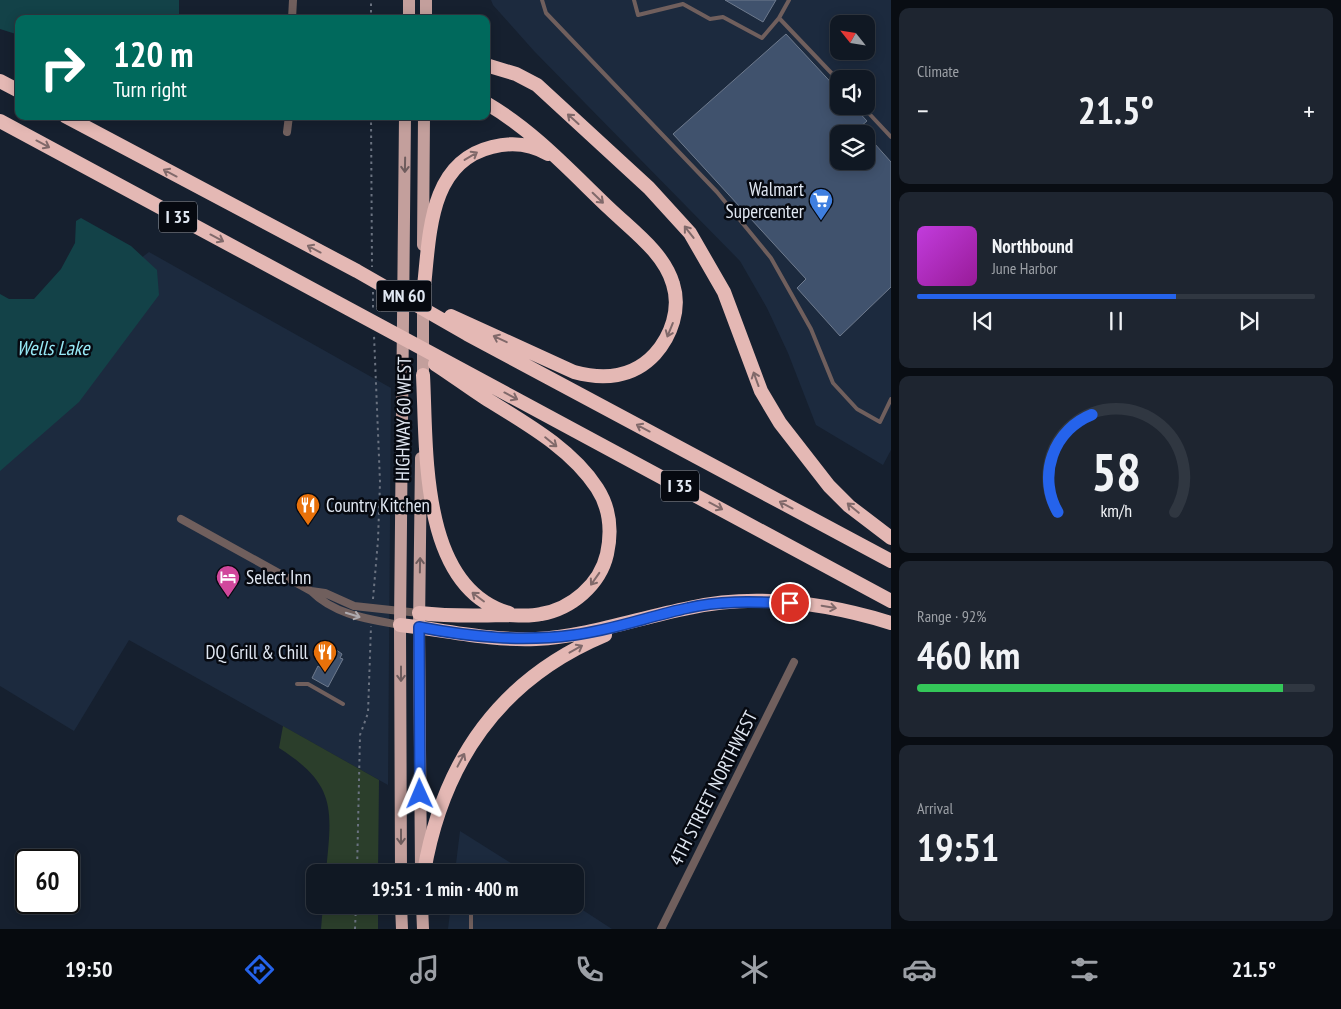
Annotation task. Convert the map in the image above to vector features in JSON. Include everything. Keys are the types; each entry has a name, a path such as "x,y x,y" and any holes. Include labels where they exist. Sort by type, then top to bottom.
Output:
{"highway":[{"path":"490,66 516,74 537,85 649,188 690,232 724,292 760,390 780,423 829,486 849,506 891,538"},
{"path":"0,81 15,89"},
{"path":"468,329 574,372 606,377 622,374 637,368 650,359 670,333 676,302 674,286 660,257 538,139 510,117 490,105"},
{"name":"I 35","path":"73,120 468,329 891,561"},
{"name":"I 35","path":"0,121 357,312 467,379 891,601"},
{"path":"423,295 434,209 442,186 457,166 470,156 502,144 535,148 563,164"},
{"path":"423,375 431,498 439,531 448,555 459,578 480,600 507,612 522,615"},
{"path":"400,625 419,620 540,614 558,609 588,590 599,575 606,559 610,540 610,522 605,504 597,488 563,451 467,379"},
{"path":"419,620 458,635 536,639 575,635 635,622 690,607 745,602 825,606 891,623"},
{"path":"425,864 432,834 446,791 472,740 490,717 518,688 547,666 591,641 635,622"}],"main road":[{"path":"409,0 409,15"},
{"path":"426,0 426,15"},
{"name":"HIGHWAY 60 WEST","path":"401,864 400,625 406,120"},
{"name":"HIGHWAY 60 WEST","path":"423,864 419,620 423,375 424,120"},
{"path":"402,914 402,929"},
{"path":"422,914 423,929"}],"street":[{"path":"292,15 293,0"},
{"path":"287,132 288,120"},
{"path":"181,520 311,591 321,601 336,609 372,620 400,625"},
{"path":"311,591 326,592 354,606 401,611 419,620"},
{"name":"4TH STREET NORTHWEST","path":"661,929 794,662"}],"lane":[{"path":"542,0 546,13 717,192 771,258 810,329 833,384 857,409 880,422 891,399"},
{"path":"634,0 638,15 683,4 710,20 723,16 762,38 779,18 789,0"},
{"path":"779,18 830,72"},
{"path":"870,115 891,137"},
{"path":"297,684 308,684 343,704"},
{"path":"471,914 471,929"}],"path":[{"path":"371,0 371,15"},
{"path":"371,120 372,272"},
{"path":"373,292 373,312"},
{"path":"372,608 378,540 380,482 374,332"},
{"path":"357,864 360,735 368,713 372,620"},
{"path":"355,929 356,914"}],"shaded area":[{"path":"491,0 891,0 891,450 883,465 816,425 788,353 767,308 740,261 534,51 493,5"},
{"path":"149,252 391,388 388,785 129,640 74,731 0,686 0,374 9,358"},
{"path":"283,726 379,780 378,864 327,864 329,815 321,787 312,774 298,761 279,748"},
{"path":"460,831 512,864 456,864"},
{"path":"584,911 612,929 448,929 450,914 584,914"},
{"path":"322,914 378,914 378,929 321,929"}],"water":[{"path":"0,0 179,0 179,15 15,15 15,34 0,29"},
{"name":"Wells Lake","path":"81,218 131,246 157,270 159,295 79,402 0,471 0,294 9,299 34,299 61,269 75,243 76,221"}],"building":[{"path":"725,0 776,0 763,22"},
{"name":"Walmart Supercenter","path":"786,34 830,81 830,115 861,115 867,121 862,125 830,125 830,170 875,170 875,144 891,162 891,287 840,336 797,288 806,279 673,134"},
{"name":"DQ Grill & Chill","path":"335,649 342,654 340,658 343,659 328,687 312,678 318,666 321,668 329,653 332,654"}],"place":[{"name":"Walmart Supercenter","path":"821,221"},
{"name":"Country Kitchen","path":"308,526"},
{"name":"Select Inn","path":"228,598"},
{"name":"DQ Grill & Chill","path":"325,673"}],"route":[{"path":"420,794 419,627 458,635 536,639 590,632 690,607 745,602 790,603"}]}
